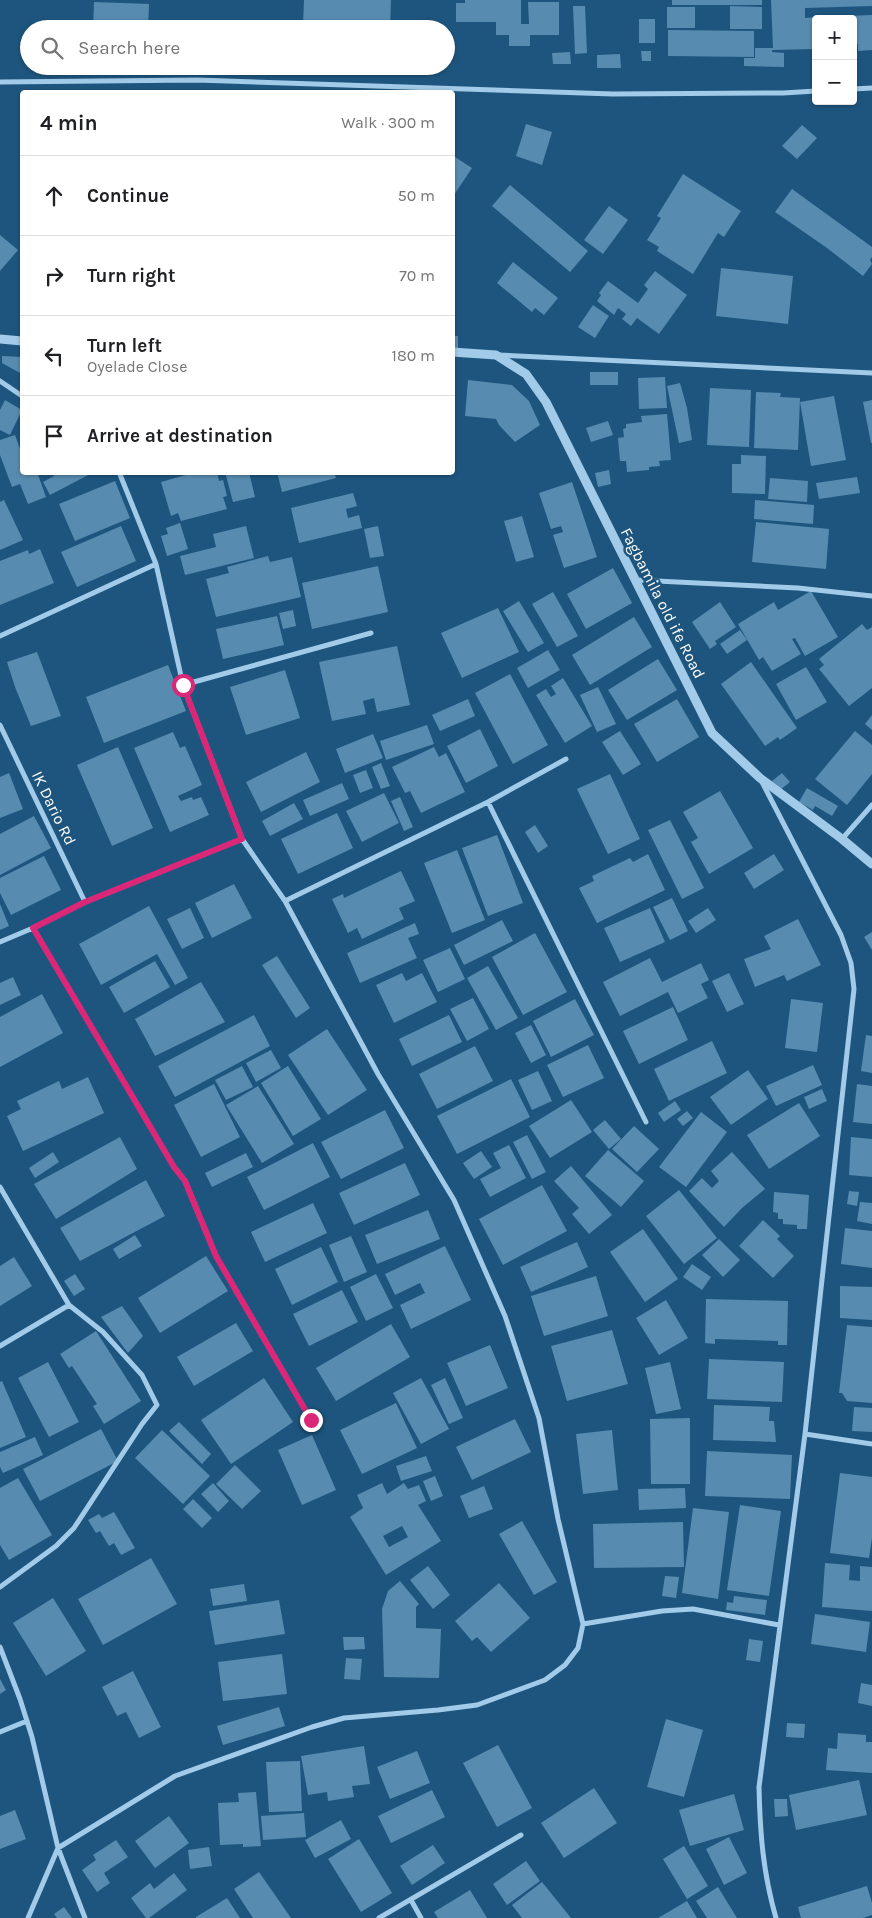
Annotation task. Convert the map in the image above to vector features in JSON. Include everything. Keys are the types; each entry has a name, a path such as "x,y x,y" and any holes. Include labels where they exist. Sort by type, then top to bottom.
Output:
{"street":[{"path":"0,82 197,80 613,94 812,91"},
{"path":"857,89 872,88"},
{"path":"0,339 20,341"},
{"name":"Fagbamila old ife Road","path":"455,352 496,355 526,374 546,402 712,733 760,778 842,839 872,864"},
{"path":"496,355 872,372"},
{"path":"0,381 20,395"},
{"path":"28,1918 58,1848 176,1776 312,1727 344,1718 477,1705 545,1680 565,1665 578,1648 582,1624 558,1519 538,1418 505,1316 454,1200 378,1074 285,901 242,839 183,685 156,564 119,475"},
{"path":"0,636 156,564"},
{"path":"634,580 798,588 872,596"},
{"path":"183,685 371,633"},
{"name":"IK Dario Rd","path":"0,725 85,902"},
{"path":"285,901 488,802 566,759"},
{"path":"760,778 841,935 851,963 854,989 805,1434 759,1787 761,1847 766,1886 776,1918"},
{"path":"488,802 646,1122"},
{"path":"842,839 872,805"},
{"path":"0,942 85,902 242,839"},
{"path":"33,928 174,1167 185,1181 216,1256 311,1420"},
{"path":"0,1187 69,1305 103,1332 142,1375 157,1406 142,1424 74,1528 56,1546 0,1587"},
{"path":"0,1346 69,1305"},
{"path":"805,1434 872,1444"},
{"path":"582,1624 662,1611 694,1609 779,1625"},
{"path":"0,1647 27,1720 58,1848 85,1918"},
{"path":"0,1732 27,1720"},
{"path":"379,1918 521,1835"},
{"path":"411,1900 421,1918"}],"building":[{"path":"304,0 391,0 390,20 303,20"},
{"path":"465,0 521,0 521,24 529,24 528,2 559,2 559,35 530,35 530,46 509,46 509,35 496,35 496,22 456,22 456,3 465,3"},
{"path":"672,0 762,0 762,5 672,5"},
{"path":"771,0 872,0 872,6 805,8 805,18 812,17 812,49 772,50 772,52 784,53 784,67 744,66 744,58 755,58 755,48 773,48"},
{"path":"94,2 149,4 148,20 93,20"},
{"path":"573,6 585,6 587,53 575,54"},
{"path":"730,6 762,7 762,29 730,29"},
{"path":"667,7 695,7 695,28 667,28"},
{"path":"872,15 872,50 858,51 857,16"},
{"path":"639,19 655,19 655,43 639,43"},
{"path":"668,30 754,31 754,57 668,56"},
{"path":"641,51 651,51 651,61 642,61"},
{"path":"570,52 571,64 553,64 552,53"},
{"path":"620,54 621,68 597,68 597,55"},
{"path":"526,124 552,132 542,165 516,156"},
{"path":"802,125 817,138 797,159 782,146"},
{"path":"455,157 472,168 455,194"},
{"path":"683,174 741,211 724,237 718,233 693,274 657,251 659,247 647,240 661,218 657,216"},
{"path":"510,185 588,251 570,272 492,206"},
{"path":"792,189 872,247 872,257 870,260 872,264 863,276 775,212"},
{"path":"609,206 628,220 603,254 584,240"},
{"path":"0,235 18,250 0,271"},
{"path":"513,262 558,298 544,315 535,308 532,312 497,283"},
{"path":"721,268 793,276 788,324 716,316"},
{"path":"655,271 687,295 659,334 637,318 631,326 622,319 626,314 618,308 614,315 597,301 601,295 599,293 608,281 638,303 648,289 644,285"},
{"path":"593,305 609,316 595,338 578,327"},
{"path":"455,336 458,336 458,351 455,350"},
{"path":"2,356 20,357 20,373 2,363"},
{"path":"590,372 618,372 618,385 590,385"},
{"path":"665,377 667,408 639,409 638,378"},
{"path":"468,380 512,385 529,401 540,425 515,442 499,425 496,419 465,416"},
{"path":"680,383 687,408 692,440 679,443 667,386"},
{"path":"710,388 751,390 749,447 707,445"},
{"path":"756,392 781,393 780,397 800,398 798,450 754,448"},
{"path":"834,396 846,460 811,466 800,402"},
{"path":"5,400 20,409 20,414 10,435 0,430 0,410"},
{"path":"872,400 872,443 871,443 863,402"},
{"path":"667,414 671,460 659,461 660,466 649,467 649,470 627,472 626,461 620,461 618,438 624,437 623,429 626,428 626,424 642,422 641,416"},
{"path":"608,421 613,435 591,442 586,428"},
{"path":"15,435 20,449 20,475 38,475 46,497 28,504 20,484 12,487 0,455 0,440"},
{"path":"741,455 766,456 765,494 732,493 732,464 741,464"},
{"path":"609,470 611,484 598,487 595,473"},
{"path":"88,475 50,495 43,482 54,476"},
{"path":"186,475 218,475 219,481 223,480 227,496 223,497 227,509 181,521 178,513 171,516 161,482"},
{"path":"226,475 250,475 255,497 233,502"},
{"path":"278,475 335,475 336,478 282,492"},
{"path":"857,477 860,493 819,499 816,483"},
{"path":"770,478 808,481 807,502 768,499"},
{"path":"115,481 130,518 75,541 59,504"},
{"path":"572,482 597,557 564,568 553,535 563,532 561,526 551,529 539,493"},
{"path":"353,493 357,506 346,509 348,518 359,515 362,528 299,543 291,508"},
{"path":"4,500 23,540 0,550 0,502"},
{"path":"755,500 814,505 813,524 754,519"},
{"path":"522,516 534,557 516,562 504,521"},
{"path":"756,522 829,529 826,569 752,562"},
{"path":"180,523 188,549 167,556 161,536 168,534 166,528"},
{"path":"121,526 136,561 77,587 61,552"},
{"path":"246,526 254,558 185,575 180,556 216,547 213,534"},
{"path":"378,526 384,556 370,558 364,529"},
{"path":"40,549 54,583 0,605 0,561 28,550 29,554"},
{"path":"268,556 270,562 292,557 301,597 216,617 206,579 229,573 227,567"},
{"path":"378,566 388,612 312,629 302,583"},
{"path":"613,568 632,603 586,629 567,594"},
{"path":"811,591 838,637 805,656 795,638 792,639 801,654 772,671 763,657 759,660 738,624 774,602 778,610"},
{"path":"553,592 578,636 557,647 532,604"},
{"path":"519,601 544,643 528,652 503,611"},
{"path":"720,602 736,627 715,641 717,644 710,649 692,622"},
{"path":"498,608 519,652 462,678 441,633"},
{"path":"293,610 296,626 283,629 279,613"},
{"path":"277,616 284,645 223,659 216,629"},
{"path":"634,617 652,647 590,685 572,655"},
{"path":"862,624 867,630 872,627 872,688 849,706 819,669 824,665 819,659"},
{"path":"740,630 747,640 727,654 720,644"},
{"path":"397,646 410,705 377,712 374,698 363,701 366,714 332,721 319,662"},
{"path":"548,650 560,670 528,688 517,668"},
{"path":"37,652 61,716 31,726 7,662"},
{"path":"658,659 677,690 627,720 608,690"},
{"path":"751,662 797,728 780,740 778,737 765,746 721,684"},
{"path":"168,665 186,711 104,743 86,697"},
{"path":"806,667 827,702 796,720 776,684"},
{"path":"285,670 300,718 246,735 230,687"},
{"path":"510,674 548,745 513,764 475,693"},
{"path":"563,678 592,726 565,743 536,695 546,689 551,697 556,694 551,686"},
{"path":"598,687 616,724 597,732 580,695"},
{"path":"468,699 475,716 440,731 432,715"},
{"path":"677,699 699,737 657,762 634,724"},
{"path":"872,715 872,730 865,724"},
{"path":"427,725 434,744 386,760 380,741"},
{"path":"480,729 498,766 466,783 447,746"},
{"path":"620,731 641,764 623,775 602,742"},
{"path":"855,731 872,745 872,774 847,805 815,779"},
{"path":"173,732 180,748 185,746 202,785 178,796 181,801 192,797 193,800 201,797 209,815 170,832 134,748"},
{"path":"373,734 383,758 345,773 336,749"},
{"path":"118,747 153,828 112,846 77,765"},
{"path":"434,747 439,757 446,753 465,792 421,813 410,791 405,793 392,767"},
{"path":"306,752 320,782 261,812 246,782"},
{"path":"381,763 390,786 381,789 372,767"},
{"path":"366,770 373,788 360,793 353,775"},
{"path":"9,773 23,809 0,818 0,777"},
{"path":"782,773 790,782 780,790 772,781"},
{"path":"610,774 640,839 608,854 577,789"},
{"path":"342,783 349,799 310,816 303,800"},
{"path":"807,788 838,806 832,816 815,806 813,810 799,802"},
{"path":"720,791 753,848 709,874 691,842 698,838 683,812"},
{"path":"384,793 399,823 362,842 346,811"},
{"path":"400,797 413,827 404,831 391,801"},
{"path":"294,803 303,819 270,836 262,821"},
{"path":"337,813 353,848 298,874 281,839"},
{"path":"34,816 51,848 0,875 0,834"},
{"path":"670,820 704,888 682,899 648,830"},
{"path":"535,825 548,846 538,853 525,832"},
{"path":"497,835 523,903 488,916 462,848"},
{"path":"457,850 485,920 452,933 424,863"},
{"path":"648,854 665,890 597,923 579,888 594,881 592,876 630,858 633,862"},
{"path":"774,854 784,870 754,889 744,873"},
{"path":"44,856 61,890 11,915 0,893 0,878"},
{"path":"401,871 415,901 399,908 404,919 362,939 357,928 348,933 332,899 343,894 344,898"},
{"path":"234,884 252,918 212,938 195,903"},
{"path":"672,898 688,931 670,940 653,907"},
{"path":"0,904 9,926 0,930"},
{"path":"149,906 188,978 175,985 157,954 101,985 79,944"},
{"path":"190,908 204,938 182,949 167,919"},
{"path":"650,908 665,942 620,962 604,928"},
{"path":"708,908 716,920 696,933 688,921"},
{"path":"798,919 821,965 787,981 784,975 755,987 744,959 771,949 764,936"},
{"path":"502,920 513,941 464,965 454,945"},
{"path":"415,923 419,934 408,938 417,958 360,983 347,953"},
{"path":"872,932 872,950 864,937"},
{"path":"535,933 567,992 523,1015 492,957"},
{"path":"450,948 465,979 438,992 423,960"},
{"path":"277,956 310,1008 296,1018 262,965"},
{"path":"650,958 662,982 701,963 709,980 701,984 708,998 678,1013 668,992 620,1016 603,982"},
{"path":"155,961 170,987 124,1013 109,987"},
{"path":"488,966 518,1018 496,1030 467,978"},
{"path":"402,973 406,981 422,973 437,1002 394,1023 376,985"},
{"path":"729,973 744,1004 727,1012 712,981"},
{"path":"13,977 21,995 0,1005 0,983"},
{"path":"201,982 225,1022 155,1056 135,1019"},
{"path":"42,994 63,1033 0,1067 0,1017"},
{"path":"473,998 489,1029 467,1041 450,1009"},
{"path":"575,999 594,1035 551,1057 533,1021"},
{"path":"791,999 823,1003 817,1052 785,1048"},
{"path":"673,1007 688,1040 639,1064 623,1031"},
{"path":"254,1015 270,1046 175,1097 158,1066"},
{"path":"449,1015 462,1042 412,1066 399,1039"},
{"path":"531,1025 546,1055 531,1063 515,1033"},
{"path":"327,1029 367,1090 328,1115 288,1055"},
{"path":"866,1035 872,1036 872,1073 861,1071"},
{"path":"712,1041 727,1073 669,1101 654,1069"},
{"path":"588,1045 604,1078 563,1097 547,1065"},
{"path":"475,1046 493,1081 437,1109 419,1074"},
{"path":"271,1050 281,1068 256,1082 246,1063"},
{"path":"813,1065 822,1085 776,1106 766,1086"},
{"path":"242,1066 253,1087 226,1100 215,1080"},
{"path":"288,1066 321,1119 293,1136 261,1083"},
{"path":"748,1070 768,1099 731,1125 710,1097"},
{"path":"538,1071 552,1101 532,1110 518,1080"},
{"path":"88,1077 104,1113 23,1151 7,1116 21,1109 17,1101 59,1081 62,1089"},
{"path":"511,1079 530,1117 457,1154 437,1116"},
{"path":"214,1084 240,1137 201,1157 174,1105"},
{"path":"857,1084 872,1086 872,1124 853,1122"},
{"path":"258,1086 294,1144 262,1163 226,1105"},
{"path":"822,1089 827,1101 809,1109 804,1097"},
{"path":"571,1100 592,1132 550,1158 529,1126"},
{"path":"675,1101 681,1110 664,1122 658,1113"},
{"path":"799,1103 820,1136 769,1169 747,1135"},
{"path":"385,1110 404,1148 341,1179 321,1142"},
{"path":"687,1111 693,1118 683,1126 677,1119"},
{"path":"701,1112 727,1132 686,1187 659,1167"},
{"path":"605,1120 621,1139 609,1149 593,1130"},
{"path":"634,1126 659,1149 637,1172 612,1149"},
{"path":"527,1135 546,1172 532,1179 513,1142"},
{"path":"120,1137 137,1169 56,1219 34,1184"},
{"path":"851,1137 872,1139 872,1177 849,1175"},
{"path":"313,1143 330,1177 264,1210 247,1177"},
{"path":"509,1145 526,1178 490,1197 480,1179 501,1168 493,1153"},
{"path":"608,1150 644,1181 621,1207 585,1176"},
{"path":"481,1151 492,1167 474,1179 463,1163"},
{"path":"53,1152 59,1162 35,1178 29,1168"},
{"path":"732,1152 765,1189 742,1208 724,1227 689,1191 702,1178 712,1188 719,1181 711,1171"},
{"path":"246,1153 253,1167 212,1187 205,1173"},
{"path":"405,1163 420,1195 354,1225 339,1193"},
{"path":"571,1166 612,1215 589,1234 572,1214 579,1208 554,1181"},
{"path":"146,1180 165,1216 80,1261 60,1228"},
{"path":"542,1185 567,1231 503,1265 479,1219"},
{"path":"679,1190 717,1238 684,1264 646,1216"},
{"path":"849,1191 859,1192 857,1206 847,1204"},
{"path":"774,1192 809,1195 807,1229 797,1229 797,1225 783,1224 783,1219 778,1219 778,1213 773,1212"},
{"path":"860,1202 872,1203 872,1224 857,1221"},
{"path":"313,1203 327,1233 265,1262 251,1232"},
{"path":"428,1210 440,1239 377,1264 365,1235"},
{"path":"763,1220 780,1236 777,1239 794,1256 773,1278 739,1246"},
{"path":"845,1228 872,1231 872,1268 841,1264"},
{"path":"643,1229 678,1279 645,1302 610,1252"},
{"path":"135,1235 142,1246 119,1259 113,1249"},
{"path":"351,1236 367,1272 344,1282 329,1245"},
{"path":"719,1239 740,1260 723,1277 702,1255"},
{"path":"577,1242 588,1267 531,1292 520,1267"},
{"path":"445,1246 471,1300 411,1329 400,1305 425,1293 420,1283 395,1295 385,1274"},
{"path":"321,1247 338,1282 292,1305 275,1269"},
{"path":"206,1256 228,1291 160,1333 138,1298"},
{"path":"14,1257 32,1286 0,1306 0,1266"},
{"path":"692,1264 711,1277 702,1290 683,1277"},
{"path":"75,1274 85,1289 74,1296 64,1281"},
{"path":"376,1274 393,1308 366,1321 350,1287"},
{"path":"596,1276 608,1316 544,1336 531,1296"},
{"path":"840,1286 872,1287 872,1320 840,1318"},
{"path":"342,1290 358,1322 309,1346 293,1314"},
{"path":"706,1299 788,1301 787,1345 778,1345 778,1341 715,1339 715,1344 705,1343"},
{"path":"666,1300 688,1338 659,1355 636,1318"},
{"path":"122,1306 143,1336 128,1353 101,1317"},
{"path":"236,1323 253,1351 194,1386 177,1357"},
{"path":"391,1324 410,1357 336,1401 316,1368"},
{"path":"847,1325 872,1327 872,1403 847,1401 842,1393 839,1393"},
{"path":"612,1330 628,1384 567,1401 551,1346"},
{"path":"96,1331 141,1401 104,1424 93,1406 97,1404 72,1366 69,1368 60,1354"},
{"path":"490,1345 508,1388 466,1406 447,1363"},
{"path":"709,1359 784,1362 782,1402 707,1399"},
{"path":"48,1362 79,1422 49,1437 18,1378"},
{"path":"670,1362 681,1409 656,1414 645,1368"},
{"path":"264,1378 293,1422 231,1464 201,1420"},
{"path":"421,1378 449,1429 421,1444 393,1393"},
{"path":"445,1378 463,1418 449,1424 431,1385"},
{"path":"2,1381 26,1437 0,1448 0,1382"},
{"path":"396,1403 417,1448 362,1474 340,1430"},
{"path":"714,1405 770,1407 769,1421 774,1421 776,1442 713,1440"},
{"path":"854,1407 872,1408 872,1432 852,1431"},
{"path":"690,1418 690,1484 651,1484 650,1419"},
{"path":"515,1419 531,1452 472,1480 456,1447"},
{"path":"179,1422 211,1454 202,1464 169,1431"},
{"path":"101,1429 118,1461 40,1501 23,1469"},
{"path":"162,1430 210,1476 183,1504 135,1458"},
{"path":"612,1430 618,1490 583,1494 576,1434"},
{"path":"312,1435 336,1490 302,1505 278,1450"},
{"path":"35,1437 43,1455 3,1473 0,1467 0,1452"},
{"path":"707,1451 792,1455 790,1499 705,1496"},
{"path":"426,1456 432,1471 401,1481 396,1466"},
{"path":"235,1465 261,1491 242,1509 216,1484"},
{"path":"840,1473 872,1477 872,1538 869,1558 830,1553"},
{"path":"435,1476 443,1496 431,1501 423,1481"},
{"path":"18,1478 52,1535 9,1560 0,1545 0,1488"},
{"path":"213,1483 229,1501 218,1512 201,1494"},
{"path":"382,1483 387,1494 404,1483 408,1489 419,1485 426,1501 418,1505 441,1541 386,1575 350,1517 363,1508 357,1495","holes":["402,1526 408,1537 389,1547 383,1536"]},
{"path":"484,1486 493,1509 469,1518 460,1496"},
{"path":"685,1488 686,1508 639,1510 638,1489"},
{"path":"193,1499 212,1518 202,1528 183,1509"},
{"path":"740,1505 781,1511 769,1596 727,1590"},
{"path":"693,1508 729,1512 718,1599 682,1593"},
{"path":"114,1512 135,1548 121,1555 114,1543 109,1546 100,1531 96,1533 88,1520 99,1514 102,1518"},
{"path":"522,1521 557,1582 534,1595 499,1534"},
{"path":"683,1522 684,1567 594,1568 593,1524"},
{"path":"151,1558 177,1604 103,1645 78,1599"},
{"path":"825,1563 850,1565 849,1580 860,1581 860,1566 872,1567 872,1611 822,1607"},
{"path":"428,1566 450,1595 433,1609 410,1580"},
{"path":"665,1576 679,1577 676,1598 662,1596"},
{"path":"400,1581 419,1604 416,1607 416,1628 441,1629 439,1678 384,1677 382,1609 388,1591"},
{"path":"499,1583 530,1618 491,1652 477,1637 472,1641 455,1621"},
{"path":"244,1584 247,1601 213,1606 210,1589"},
{"path":"734,1596 767,1600 765,1615 726,1610 727,1602 733,1603"},
{"path":"53,1598 86,1651 46,1676 13,1623"},
{"path":"279,1600 285,1634 215,1645 209,1611"},
{"path":"815,1614 870,1622 866,1652 811,1644"},
{"path":"343,1637 364,1637 365,1649 344,1650"},
{"path":"749,1639 763,1641 760,1662 746,1660"},
{"path":"282,1654 287,1694 223,1701 218,1662"},
{"path":"346,1658 362,1659 360,1680 344,1679"},
{"path":"133,1671 161,1727 139,1738 126,1712 117,1716 102,1687"},
{"path":"0,1679 6,1690 0,1694"},
{"path":"861,1683 872,1685 872,1706 858,1703"},
{"path":"279,1707 285,1726 223,1745 217,1726"},
{"path":"666,1719 703,1730 684,1797 647,1787"},
{"path":"787,1723 805,1724 804,1738 786,1737"},
{"path":"838,1733 866,1735 866,1742 872,1742 872,1773 826,1770 828,1748 837,1749"},
{"path":"498,1745 532,1808 497,1827 463,1763"},
{"path":"364,1746 370,1784 352,1786 354,1797 328,1801 327,1792 308,1795 301,1756"},
{"path":"417,1751 430,1783 390,1799 377,1767"},
{"path":"300,1761 302,1811 269,1812 266,1762"},
{"path":"859,1780 867,1815 796,1830 789,1795"},
{"path":"594,1788 617,1823 564,1858 541,1823"},
{"path":"432,1790 445,1817 391,1843 378,1816"},
{"path":"256,1792 261,1846 243,1847 243,1844 220,1845 218,1803 239,1802 238,1793"},
{"path":"734,1794 744,1830 690,1846 679,1810"},
{"path":"774,1799 787,1799 788,1816 775,1817"},
{"path":"15,1810 26,1839 0,1849 0,1816"},
{"path":"304,1813 306,1837 263,1840 261,1816"},
{"path":"169,1816 189,1843 155,1868 135,1841"},
{"path":"341,1820 351,1839 315,1858 305,1840"},
{"path":"729,1837 747,1873 724,1885 706,1849"},
{"path":"359,1839 392,1893 361,1912 328,1859"},
{"path":"116,1840 128,1857 104,1873 110,1883 97,1892 82,1870 96,1860 93,1855"},
{"path":"433,1845 445,1863 412,1885 400,1866"},
{"path":"684,1846 708,1886 687,1899 663,1859"},
{"path":"209,1847 212,1866 190,1869 188,1850"},
{"path":"526,1861 540,1881 507,1905 493,1884"},
{"path":"259,1872 291,1918 253,1918 234,1889"},
{"path":"174,1873 187,1890 149,1918 146,1918 131,1898 150,1883 154,1889"},
{"path":"542,1882 571,1918 522,1918 512,1905"},
{"path":"867,1886 872,1903 872,1915 863,1918 801,1918 798,1907"},
{"path":"718,1887 737,1918 707,1918 696,1901"},
{"path":"470,1890 487,1918 438,1918 434,1912"},
{"path":"227,1898 240,1918 196,1918 196,1917"},
{"path":"687,1901 697,1918 658,1918"},
{"path":"64,1907 72,1918 57,1918 54,1914"}],"route":[{"path":"183,685 242,839 85,902 33,928 174,1167 185,1181 216,1256 311,1420"}]}
